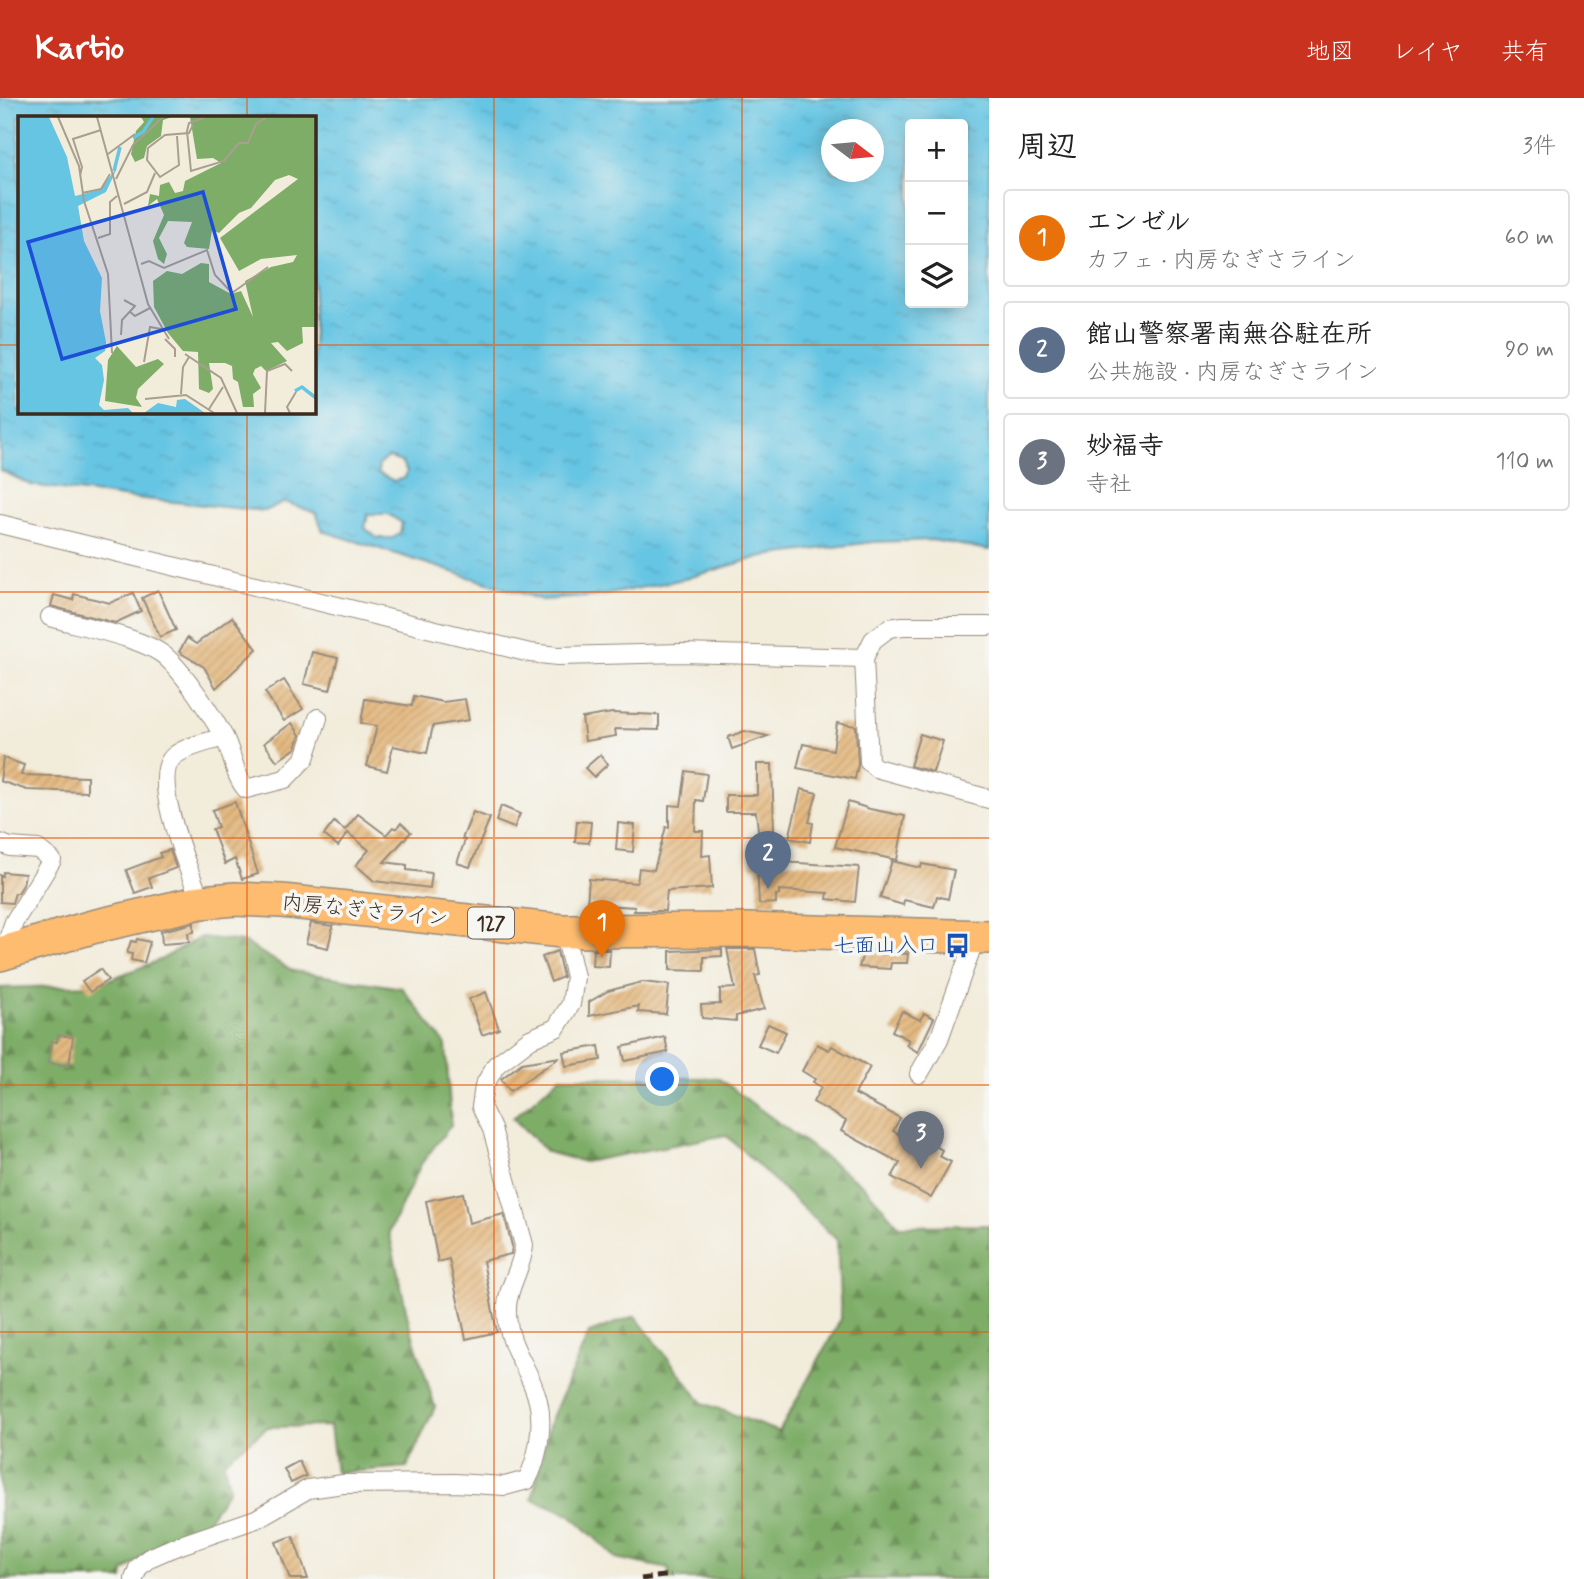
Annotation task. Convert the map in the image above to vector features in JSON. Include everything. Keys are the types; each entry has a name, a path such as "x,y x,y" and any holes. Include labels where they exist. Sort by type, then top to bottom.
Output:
{"highway":[{"name":"内房なぎさライン","path":"4,942 92,927 201,902 235,899 282,901 562,931 749,930 983,937"}],"street":[{"path":"0,523 530,653 558,656 682,653 864,658"},
{"path":"50,617 147,645 165,656 224,737 240,782 246,789 285,779 305,758 318,718"},
{"path":"989,626 888,628 873,640 864,658 869,762 876,768 989,799"},
{"path":"201,902 169,807 165,787 166,771 171,758 180,752 224,737"},
{"path":"0,843 10,847 38,849 52,860 4,942"},
{"path":"134,1579 138,1568 149,1558 256,1519 308,1489 343,1484 455,1483 505,1486 527,1480 536,1463 539,1401 510,1341 506,1306 524,1255 524,1245 492,1129 481,1107 484,1086 496,1065 530,1039 556,1028 571,1004 575,977 562,931"},
{"path":"919,1074 939,1039 983,937"}],"green space":[{"path":"201,937 243,942 293,971 402,988 446,1045 451,1125 421,1164 389,1232 409,1323 435,1407 407,1467 336,1473 330,1426 268,1427 224,1461 229,1489 198,1534 149,1551 124,1572 123,1579 0,1579 0,988 95,985 160,960"},
{"path":"560,1077 718,1078 865,1187 899,1226 989,1225 989,1579 668,1579 669,1569 616,1558 570,1514 532,1499 550,1422 589,1333 635,1316 703,1403 779,1432 841,1319 837,1240 726,1135 584,1162 547,1152 513,1118"}],"water":[{"path":"0,98 989,98 989,550 932,540 873,542 763,556 684,579 600,596 542,600 323,531 316,513 285,502 265,511 31,485 0,470","holes":["388,457 401,462 407,471 405,478 394,481 378,473 379,464","368,514 388,514 402,523 400,533 393,538 377,538 365,528"]}],"building":[{"path":"158,590 176,630 160,637 142,598"},
{"path":"133,593 141,611 115,623 51,606 54,595 73,600 74,594 110,603"},
{"path":"232,617 257,649 216,688 204,667 179,652 187,638 196,644"},
{"path":"312,652 338,658 330,690 304,684"},
{"path":"284,680 303,709 284,721 265,692"},
{"path":"414,696 443,702 465,699 469,720 433,726 427,753 393,746 387,771 367,766 377,726 361,723 365,699 412,706"},
{"path":"612,713 659,715 659,730 615,729 616,736 585,741 582,718"},
{"path":"292,723 300,735 296,748 277,761 264,743"},
{"path":"837,723 856,726 858,764 855,779 797,768 803,744 833,750"},
{"path":"744,731 768,736 732,749 728,737"},
{"path":"920,734 943,741 933,772 910,766"},
{"path":"600,755 608,764 594,777 585,768"},
{"path":"3,758 24,765 21,775 87,777 87,792 27,790 0,781"},
{"path":"757,764 772,764 775,862 781,862 781,867 783,862 859,867 855,902 827,899 828,893 779,890 776,903 759,904 757,866 751,866 751,847 760,847 756,812 726,812 726,795 757,795"},
{"path":"686,771 707,774 703,801 696,800 695,831 703,831 702,856 710,855 712,888 667,891 665,911 634,911 635,907 587,904 589,879 637,883 639,868 654,870 666,827 669,827 669,805 681,806"},
{"path":"801,789 817,793 809,822 813,823 810,842 789,838"},
{"path":"235,802 258,874 242,879 235,859 225,864 212,829 218,827 212,810"},
{"path":"848,802 905,816 897,860 835,847"},
{"path":"501,806 520,814 514,828 496,821"},
{"path":"473,812 490,818 470,867 457,863 465,840 462,839"},
{"path":"358,814 386,835 401,823 411,832 384,862 407,865 407,870 432,873 430,888 374,881 356,865 369,850 348,833 338,846 324,835 334,822 345,830"},
{"path":"577,821 591,822 589,843 575,842"},
{"path":"618,823 635,825 633,852 616,850"},
{"path":"170,850 176,868 149,878 152,887 135,893 126,870 161,857 159,853"},
{"path":"892,861 921,868 922,864 954,870 948,899 937,896 934,907 904,900 903,905 880,898"},
{"path":"3,872 25,874 23,885 18,893 15,893 12,903 0,902 0,875 2,876"},
{"path":"194,923 194,932 188,933 189,942 162,944 161,931"},
{"path":"311,923 333,926 328,948 306,943"},
{"path":"137,939 150,942 144,963 131,960 132,954 127,953 131,941 136,942"},
{"path":"722,949 722,956 704,957 704,971 670,970 670,951"},
{"path":"727,949 755,949 760,975 755,976 764,1009 736,1016 736,1021 702,1018 701,1005 720,1004 720,989 735,988"},
{"path":"593,950 610,950 609,967 592,966"},
{"path":"557,951 563,977 551,982 542,957"},
{"path":"863,953 908,954 907,963 891,963 890,969 859,967"},
{"path":"100,969 108,980 90,992 82,981"},
{"path":"642,982 669,985 666,1014 638,1012 639,1006 589,1016 589,1002 608,991"},
{"path":"486,992 499,1029 482,1035 469,999"},
{"path":"902,1011 920,1020 924,1013 934,1018 918,1052 906,1045 909,1040 892,1031"},
{"path":"768,1024 786,1032 776,1053 758,1045"},
{"path":"58,1035 73,1037 69,1066 48,1063 51,1041 57,1042"},
{"path":"665,1037 668,1052 625,1061 622,1047"},
{"path":"817,1044 829,1050 832,1046 870,1067 855,1094 900,1118 893,1131 925,1148 928,1142 942,1150 939,1156 951,1162 931,1198 892,1177 900,1163 841,1131 846,1121 813,1102 821,1087 813,1082 815,1079 802,1071"},
{"path":"599,1046 601,1060 566,1066 563,1052"},
{"path":"560,1057 510,1091 501,1079 522,1063"},
{"path":"463,1193 469,1223 504,1214 512,1246 511,1254 483,1261 497,1332 466,1339 449,1259 438,1262 426,1201"},
{"path":"299,1461 306,1476 291,1483 284,1469"},
{"path":"293,1536 308,1579 290,1579 276,1542"}],"railway":[{"path":"641,1579 671,1575"}],"place":[{"name":"館山警察署南無谷駐在所","path":"768,889"},
{"name":"七面山入口","path":"958,945"},
{"name":"エンゼル","path":"602,958"},
{"name":"妙福寺","path":"921,1169"}]}
